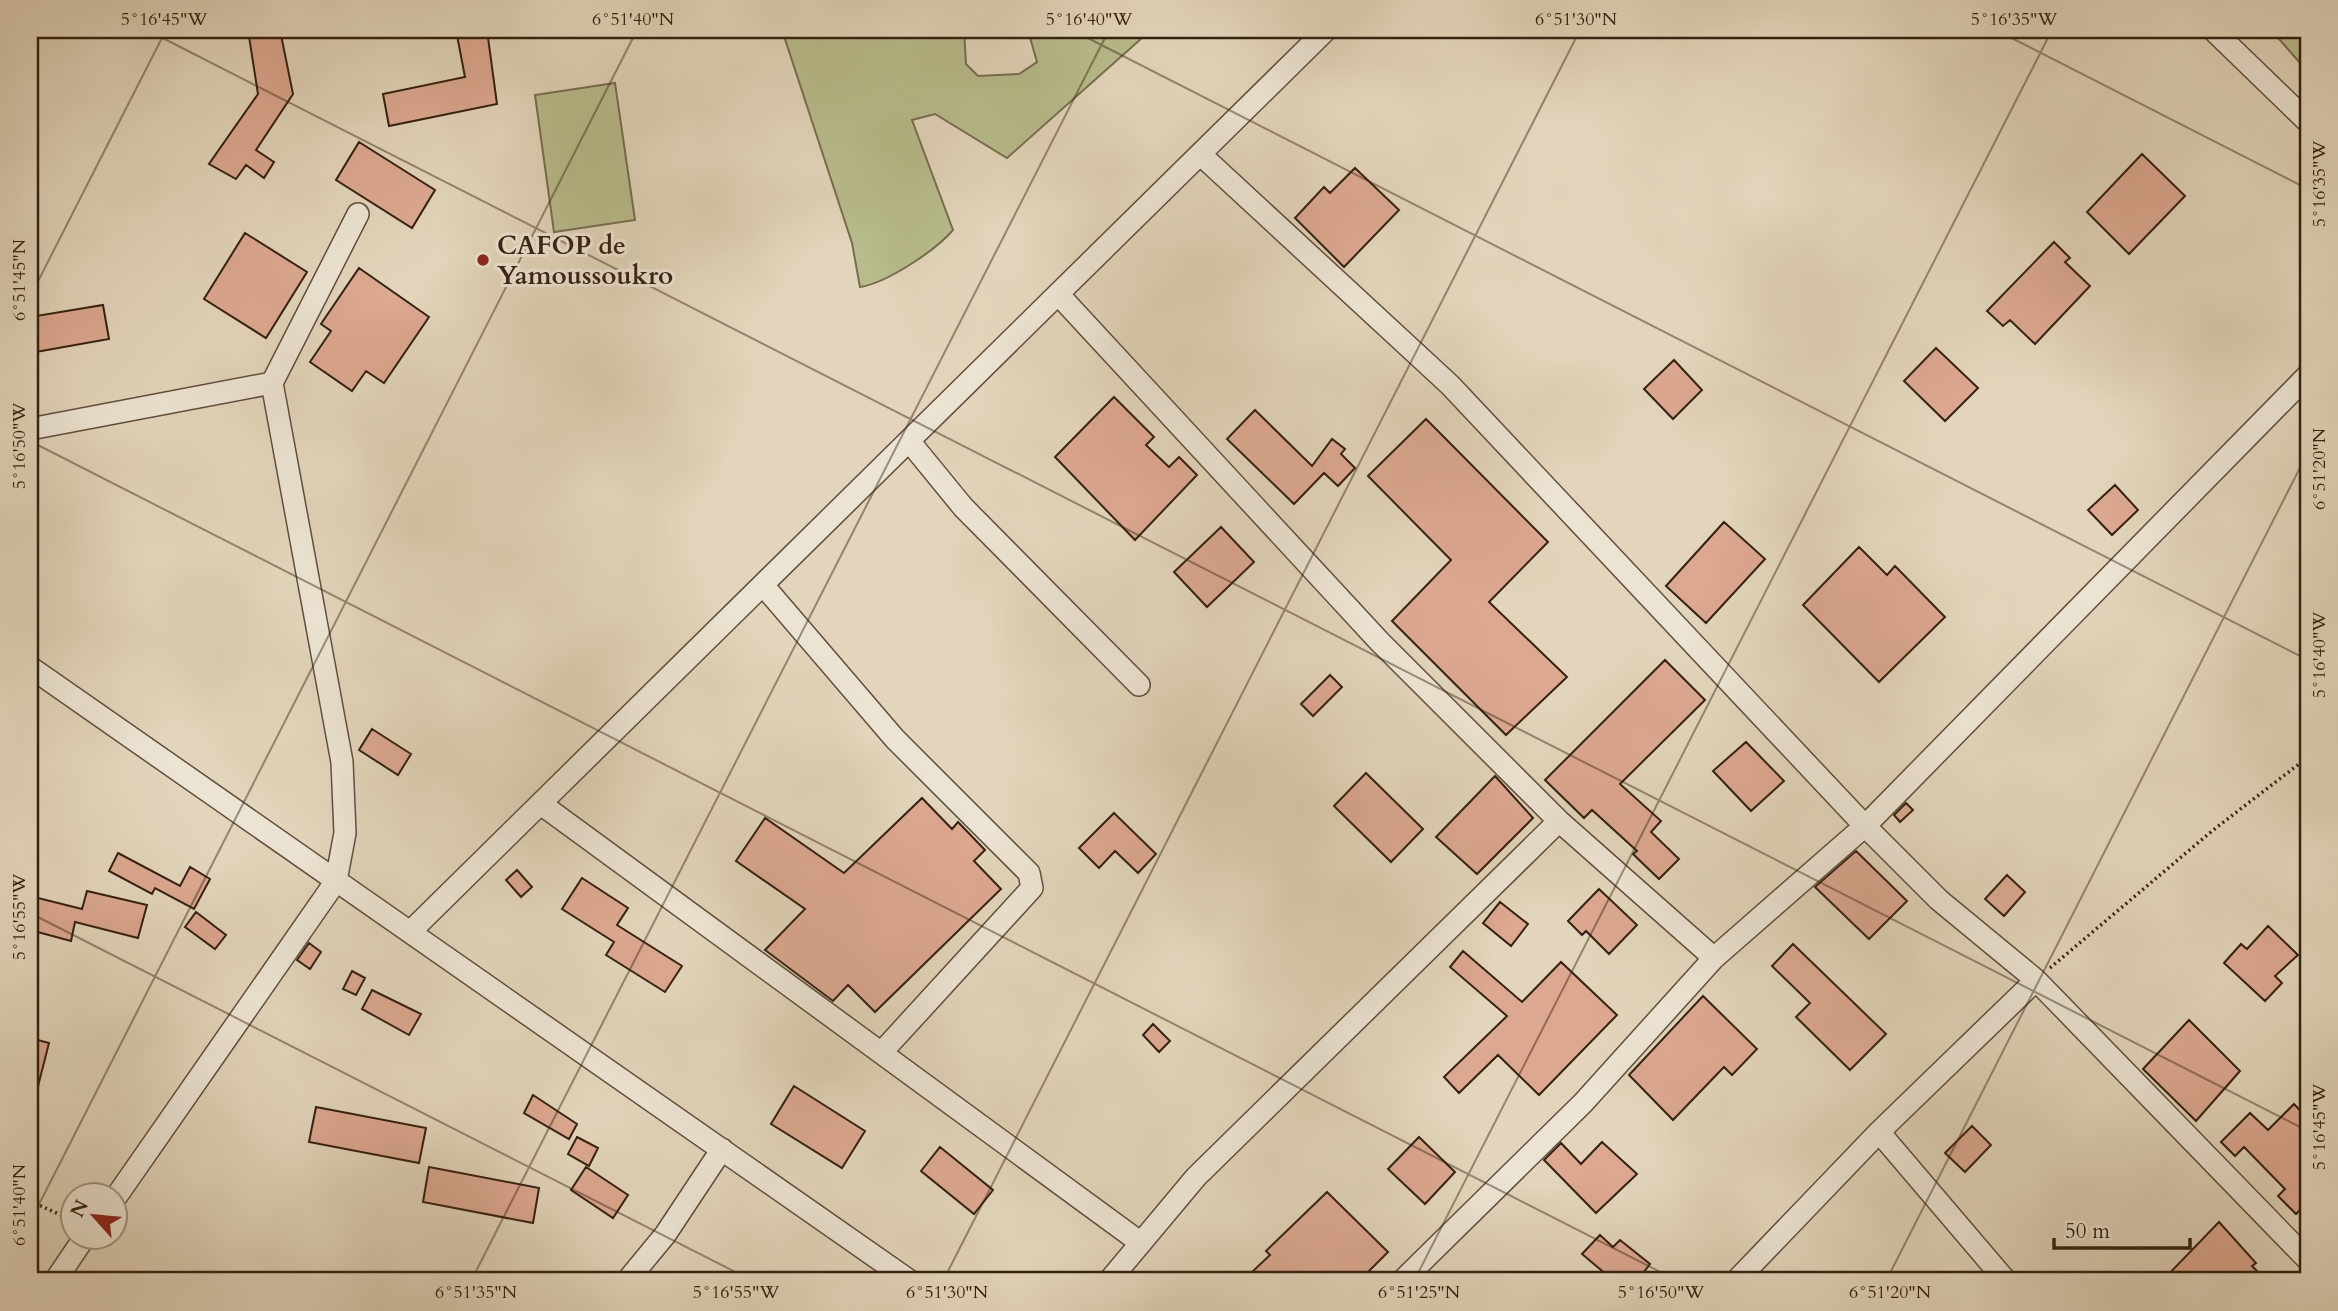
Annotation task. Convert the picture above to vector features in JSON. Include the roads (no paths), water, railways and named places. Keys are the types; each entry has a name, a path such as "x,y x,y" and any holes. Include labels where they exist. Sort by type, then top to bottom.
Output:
{"street":[{"path":"410,933 1326,30"},
{"path":"2213,30 2308,122"},
{"path":"1200,154 1450,385 1939,901 2036,980 2308,1260"},
{"path":"126,1182 336,881 345,833 342,762 272,383 358,214"},
{"path":"1058,294 1379,641 1559,821 1714,958"},
{"path":"1402,1281 1583,1103 1714,958 1865,825 2308,375"},
{"path":"30,429 272,383"},
{"path":"909,441 963,507 1139,685"},
{"path":"762,585 895,739 1030,873 1032,888 881,1053"},
{"path":"30,667 910,1281"},
{"path":"541,804 1141,1243"},
{"path":"1109,1281 1196,1177 1559,821"},
{"path":"1741,1279 1879,1132 2036,980"},
{"path":"1879,1132 2006,1281"},
{"path":"627,1281 665,1235 722,1149"},
{"path":"55,1281 74,1252"}],"place":[{"name":"CAFOP de Yamoussoukro","path":"483,260"}]}
